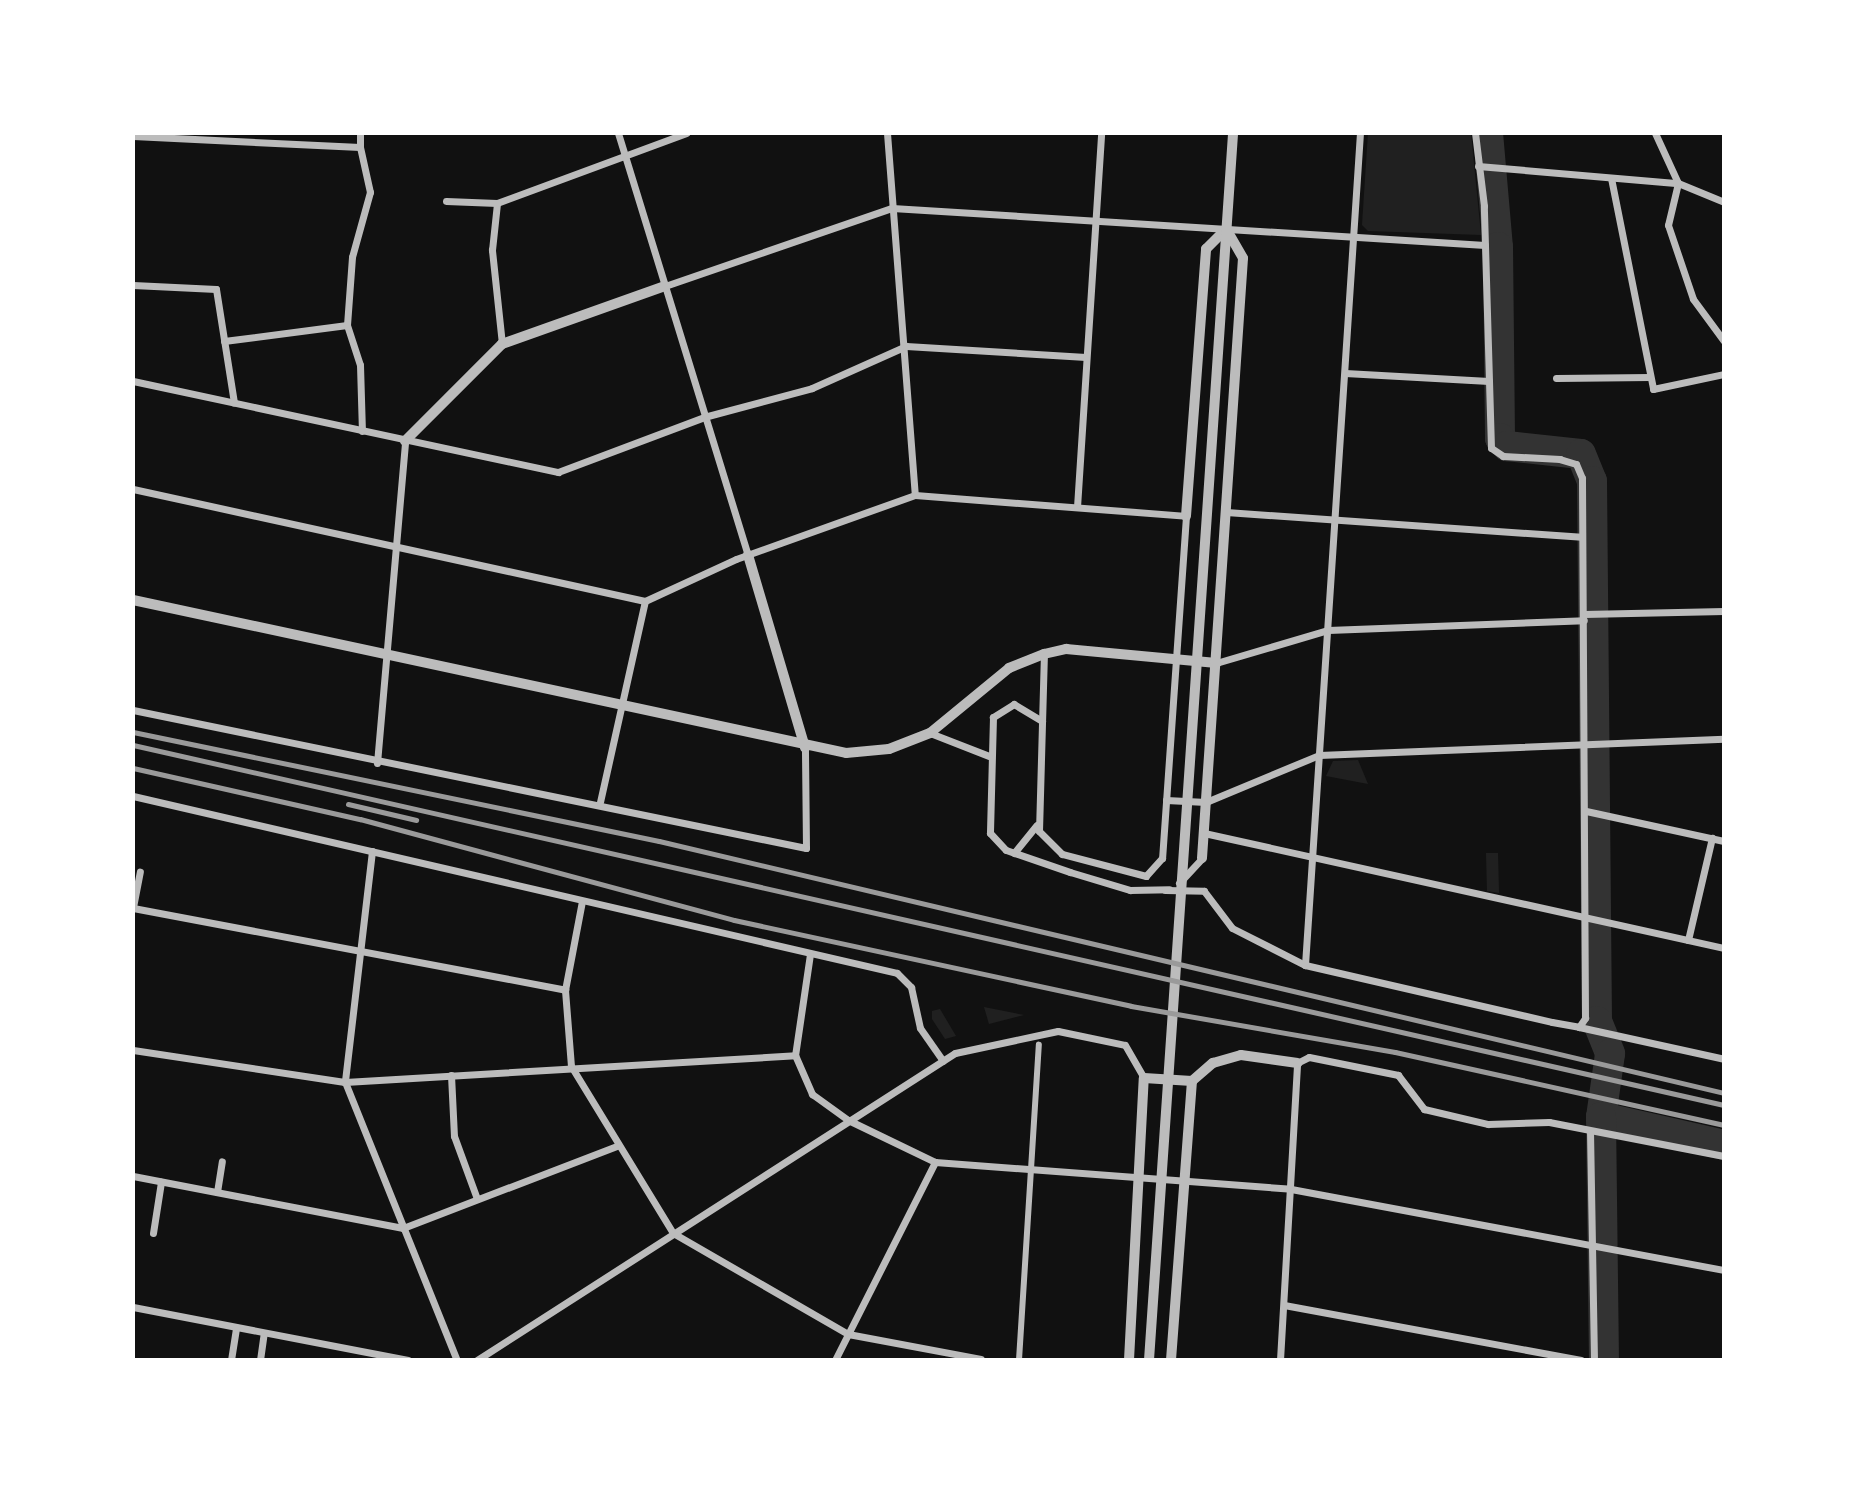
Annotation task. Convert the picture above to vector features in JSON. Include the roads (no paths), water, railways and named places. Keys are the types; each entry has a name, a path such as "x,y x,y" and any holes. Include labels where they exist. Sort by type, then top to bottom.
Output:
{"street":[{"path":"360,133 360,147 370,192 352,257 347,325 360,365 362,431"},
{"path":"133,710 377,763 600,802 806,848 805,748 618,133"},
{"path":"446,201 497,203 686,133"},
{"path":"887,133 906,346 915,495"},
{"path":"1077,507 1101,133"},
{"path":"1149,1360 1220,288 1233,133"},
{"path":"1305,965 1360,133"},
{"path":"1475,133 1485,245 1492,448 1503,456 1576,464 1589,616 1594,921 1585,1018 1579,1027"},
{"path":"1655,133 1678,183 1668,225 1693,299 1724,341"},
{"path":"133,136 360,147"},
{"path":"1480,166 1678,183 1724,202"},
{"path":"1611,178 1653,389 1724,374"},
{"path":"497,203 492,250 502,344"},
{"path":"377,763 405,441 502,344 892,208 1485,245"},
{"path":"1165,890 1202,858 1244,258 1226,229"},
{"path":"1037,825 1062,855 1146,876 1160,864 1206,249 1226,229"},
{"path":"133,285 216,289 234,403"},
{"path":"225,341 347,325"},
{"path":"133,381 558,472 704,417 813,388 906,346 1086,357"},
{"path":"1345,373 1489,381"},
{"path":"1556,378 1650,377"},
{"path":"133,489 397,549 645,601 748,555 915,495 1186,516"},
{"path":"1226,512 1335,522 1581,537"},
{"path":"133,600 805,748 846,753 889,749 930,733 1009,668 1044,654 1066,649 1216,663 1328,630 1724,611"},
{"path":"600,802 645,601"},
{"path":"1014,853 1037,825 1044,654"},
{"path":"1042,722 1022,706 1002,707 991,723 986,825 1014,853 1130,890 1204,891 1232,928 1305,965 1724,1059"},
{"path":"930,733 989,756"},
{"path":"1166,800 1206,802 1319,755 1591,741 1724,739"},
{"path":"133,796 904,977 920,1028 943,1061"},
{"path":"1592,813 1724,841"},
{"path":"1204,833 1312,862 1724,948"},
{"path":"1688,940 1712,838"},
{"path":"372,851 345,1082 457,1360"},
{"path":"140,872 133,908 361,954 565,990"},
{"path":"582,901 565,990 571,1066 673,1233 848,1335 983,1360"},
{"path":"810,954 795,1055 813,1094 848,1121 935,1162 1291,1189 1724,1270"},
{"path":"477,1360 943,1061 1058,1031 1125,1045 1144,1078 1141,1176 1129,1360"},
{"path":"1019,1360 1040,1045"},
{"path":"133,1050 345,1082 571,1066 795,1055"},
{"path":"1171,1360 1192,1082 1213,1063 1241,1055 1297,1063 1309,1057 1398,1075 1424,1109 1462,1118 1597,1131 1724,1156"},
{"path":"1280,1360 1297,1063"},
{"path":"451,1074 454,1136 477,1199"},
{"path":"1144,1078 1192,1082"},
{"path":"1594,1360 1598,1246 1597,1131"},
{"path":"133,1176 403,1228 619,1145"},
{"path":"217,1192 222,1161"},
{"path":"835,1360 935,1162"},
{"path":"152,1233 161,1182"},
{"path":"1284,1306 1581,1360"},
{"path":"133,1307 408,1360"},
{"path":"231,1360 236,1327"},
{"path":"260,1360 264,1333"}],"waterway":[{"path":"1488,133 1498,247 1500,438 1507,446 1581,454 1592,481 1597,1021 1610,1054 1601,1117 1724,1145"},
{"path":"1601,1117 1604,1360"}],"railway":[{"path":"133,732 659,841 1724,1093"},
{"path":"133,745 1724,1105"},
{"path":"133,768 360,819 734,920 1131,1006 1395,1052 1724,1125"},
{"path":"348,804 416,820"}]}
